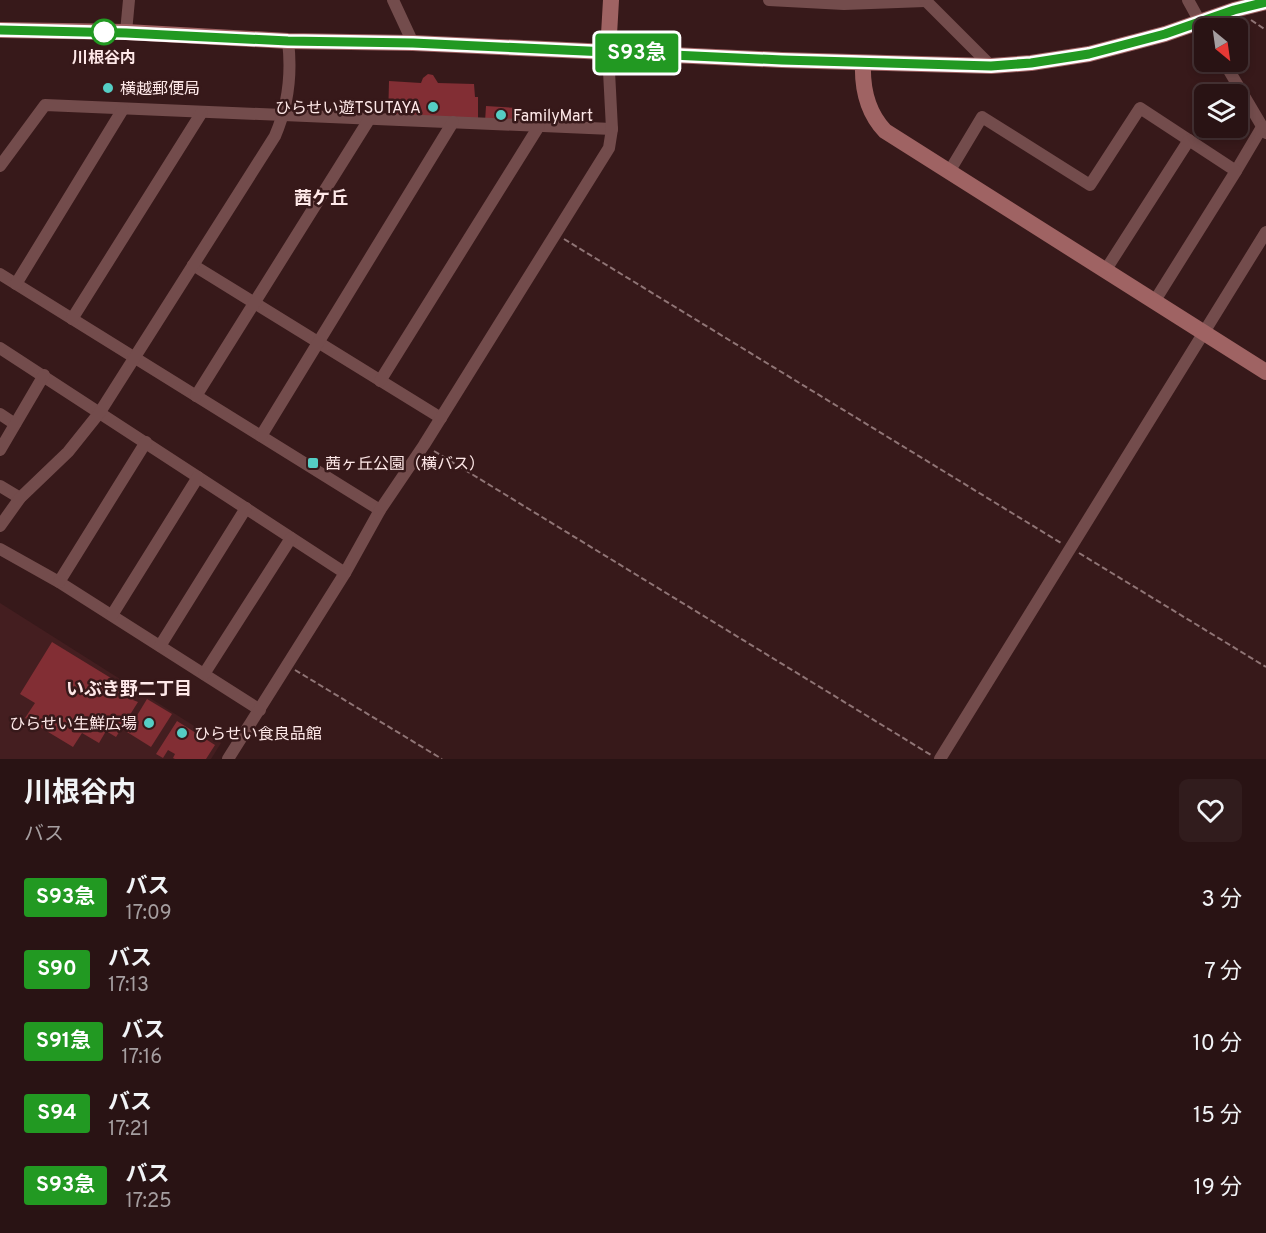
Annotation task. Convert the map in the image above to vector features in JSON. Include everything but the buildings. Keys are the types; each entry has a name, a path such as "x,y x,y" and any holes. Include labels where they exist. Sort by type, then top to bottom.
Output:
{"main road":[{"path":"608,52 611,0"},
{"path":"1218,18 1234,10 1266,2"},
{"path":"0,30 126,33 288,41 413,43 862,63 991,66 1031,63 1089,54 1194,28"},
{"path":"862,63 868,104 873,116 885,131 1203,333 1264,366"}],"street":[{"path":"126,33 129,0"},
{"path":"393,0 413,43"},
{"path":"769,0 844,4 925,0 991,66"},
{"path":"1188,0 1198,18"},
{"path":"0,526 20,498 68,452 100,412 275,136 284,115 291,65 288,41"},
{"path":"228,759 345,573 380,510 424,445 609,148 612,129 608,52"},
{"path":"1154,302 1264,130 1230,72"},
{"path":"0,166 45,105 612,129"},
{"path":"949,172 982,117 1090,185 1140,108 1236,171"},
{"path":"16,284 123,109"},
{"path":"72,319 202,112"},
{"path":"196,396 370,118"},
{"path":"261,436 453,122"},
{"path":"380,381 539,126"},
{"path":"1105,271 1189,140"},
{"path":"938,759 1266,232"},
{"path":"193,265 441,418"},
{"path":"0,274 380,510"},
{"path":"0,348 345,573"},
{"path":"0,450 44,375"},
{"path":"0,414 15,424"},
{"path":"59,582 146,442"},
{"path":"112,615 198,477"},
{"path":"0,486 20,498"},
{"path":"160,646 246,508"},
{"path":"204,674 291,537"},
{"path":"0,549 59,582 260,710"}],"path":[{"path":"556,234 1266,667"},
{"path":"424,445 938,759"},
{"path":"287,664 442,759"}],"shaded area":[{"path":"0,603 221,743 211,759 0,759"}],"bus line":[{"name":"S93急","path":"0,30 126,33 288,41 413,43 950,67 1031,63 1089,54 1165,34 1234,10 1266,2"}],"place":[{"name":"川根谷内","path":"104,32"},
{"name":"横越郵便局","path":"108,88"},
{"name":"ひらせい遊TSUTAYA","path":"433,107"},
{"name":"FamilyMart","path":"501,115"},
{"name":"茜ヶ丘公園（横バス）","path":"313,463"},
{"name":"ひらせい生鮮広場","path":"149,723"},
{"name":"ひらせい食良品館","path":"182,733"}],"district":[{"name":"茜ケ丘","path":"321,198"},
{"name":"いぶき野二丁目","path":"129,689"}]}
